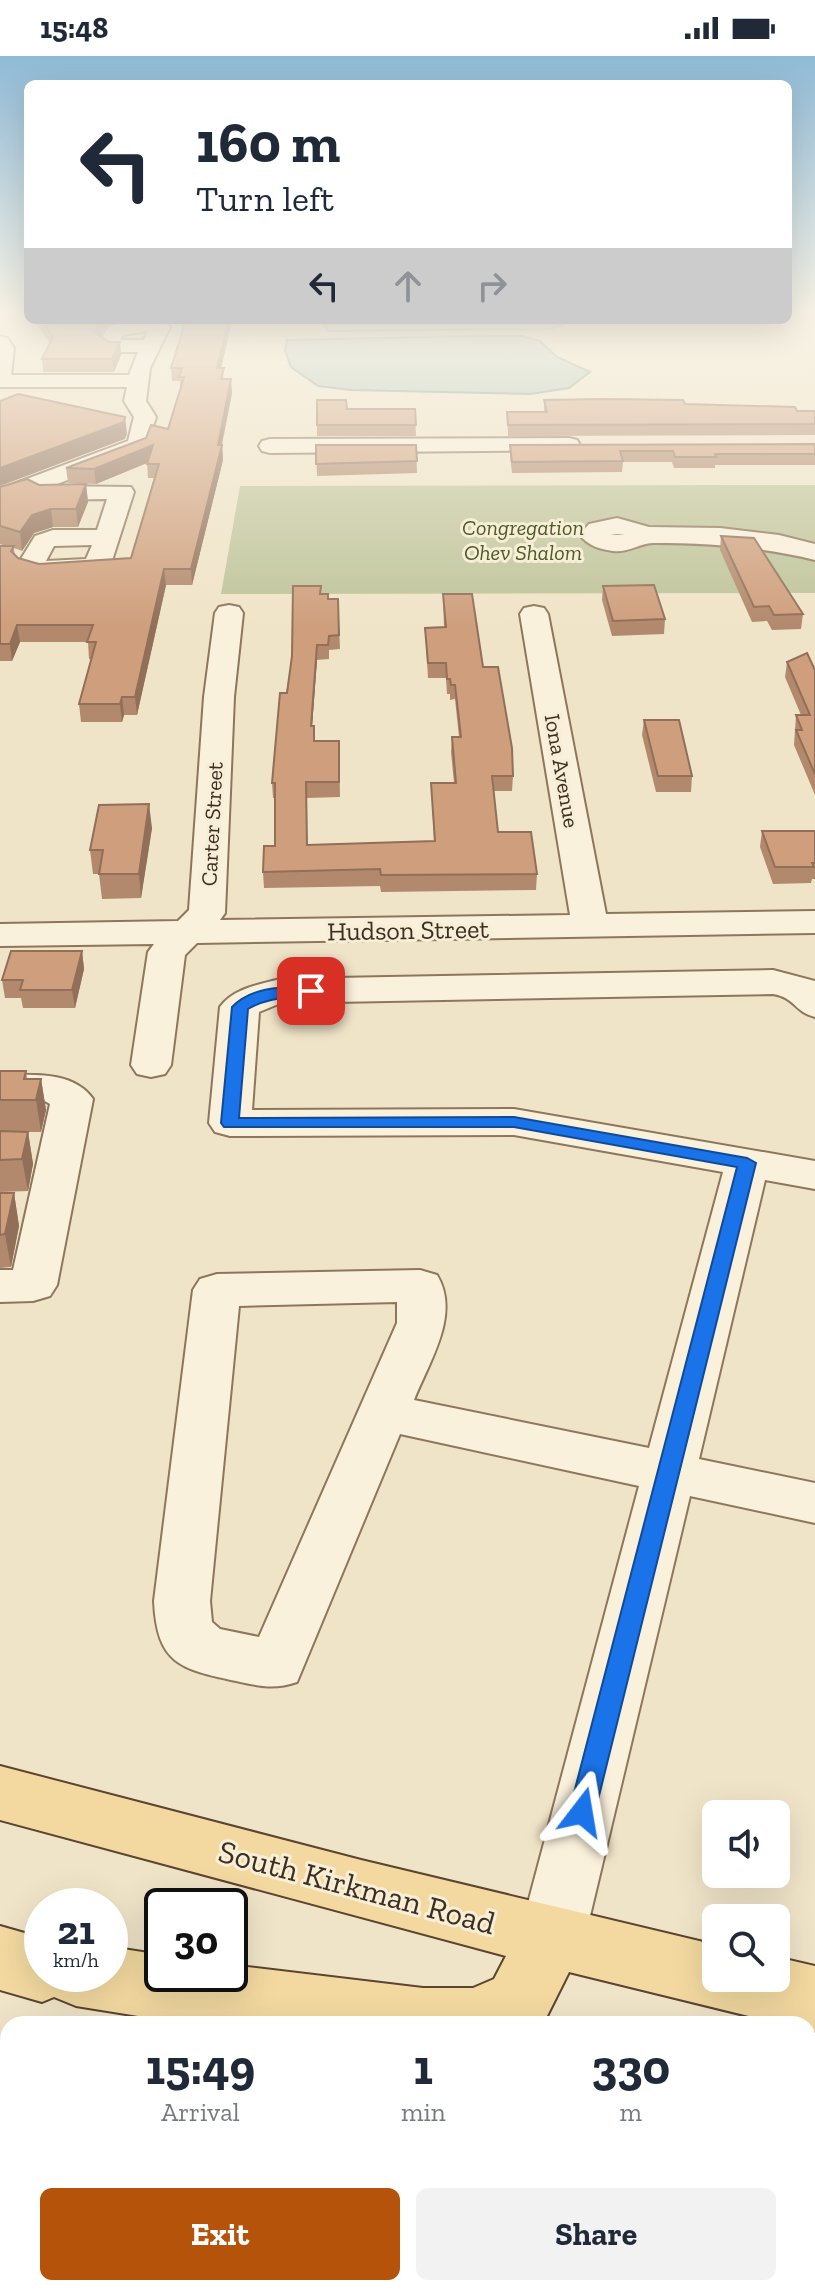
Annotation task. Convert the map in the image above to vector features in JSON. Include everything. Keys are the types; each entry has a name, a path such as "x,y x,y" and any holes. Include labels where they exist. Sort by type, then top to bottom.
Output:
{"main road":[{"name":"South Kirkman Road","path":"0,1793 361,1890 702,1974"},
{"path":"489,2016 518,2002 552,1937"},
{"path":"128,1982 365,2016"},
{"path":"116,1992 196,2016"},
{"path":"784,1992 815,1999"}],"street":[{"path":"4,495 138,445 145,419"},
{"path":"270,446 597,445"},
{"path":"48,457 85,465"},
{"path":"4,495 122,492 107,537"},
{"path":"642,535 720,536 779,543 815,552"},
{"name":"Carter Street","path":"151,1065 167,952 207,913 219,697 229,613"},
{"name":"Iona Avenue","path":"534,614 590,927"},
{"name":"Hudson Street","path":"0,935 815,922"},
{"path":"815,1005 812,997 795,986 773,982 280,991 257,997 240,1007 230,1123 514,1122 815,1175"},
{"path":"0,1087 51,1088 72,1099 62,1148 31,1208 33,1285 1,1289"},
{"path":"15,1148 62,1148"},
{"path":"552,1937 747,1163"},
{"path":"420,1286 421,1323 384,1412 276,1665 203,1650 184,1631 182,1601 217,1290 420,1286"},
{"path":"384,1412 815,1503"}],"green space":[{"name":"Congregation Ohev Shalom","path":"815,485 815,593 221,594 240,486"}],"building":[{"path":"0,419 125,419 124,422 0,468"},
{"path":"171,419 223,419 218,445 222,445 191,569 164,569 135,697 122,697 120,704 79,704 96,642 87,642 93,625 17,625 10,644 0,644 0,546 14,546 11,551 18,558 39,564 131,558 159,464 147,464 153,445 94,469 66,468 146,438 151,425 168,429"},
{"path":"317,419 416,419 416,425 317,425"},
{"path":"508,419 815,419 815,424 508,425"},
{"path":"815,444 815,454 675,457 673,451 620,451 623,461 512,462 510,445"},
{"path":"316,445 416,445 417,461 316,464"},
{"path":"27,479 39,485 86,484 76,509 51,509 32,515 20,532 0,526 0,487"},
{"path":"721,536 754,538 803,614 774,615 769,606 754,607"},
{"path":"654,585 665,619 613,621 603,586"},
{"path":"293,586 321,586 320,594 328,594 328,599 338,599 339,635 329,636 328,645 317,645 311,726 314,726 314,741 339,741 339,782 306,782 307,845 435,841 431,783 456,783 452,737 461,737 455,685 447,679 446,663 428,663 425,628 446,627 443,594 472,594 483,667 498,667 512,748 513,776 492,776 498,832 531,832 537,874 381,875 380,869 263,872 264,846 275,846 275,783 272,783 280,693 287,693 292,656"},
{"path":"807,653 815,670 815,774 796,730 802,730 796,715 810,715 787,662"},
{"path":"644,720 679,720 692,776 658,776"},
{"path":"149,804 139,874 99,874 103,850 90,850 99,805"},
{"path":"762,831 815,831 814,867 775,867"},
{"path":"11,951 82,951 72,990 20,990 23,980 2,980"},
{"path":"0,1071 26,1071 24,1079 41,1079 36,1100 0,1100"},
{"path":"0,1131 28,1132 22,1159 0,1160"},
{"path":"0,1193 14,1193 5,1234 0,1235"}],"route":[{"path":"311,991 280,991 257,997 240,1007 230,1123 514,1122 747,1163 582,1812"}]}
